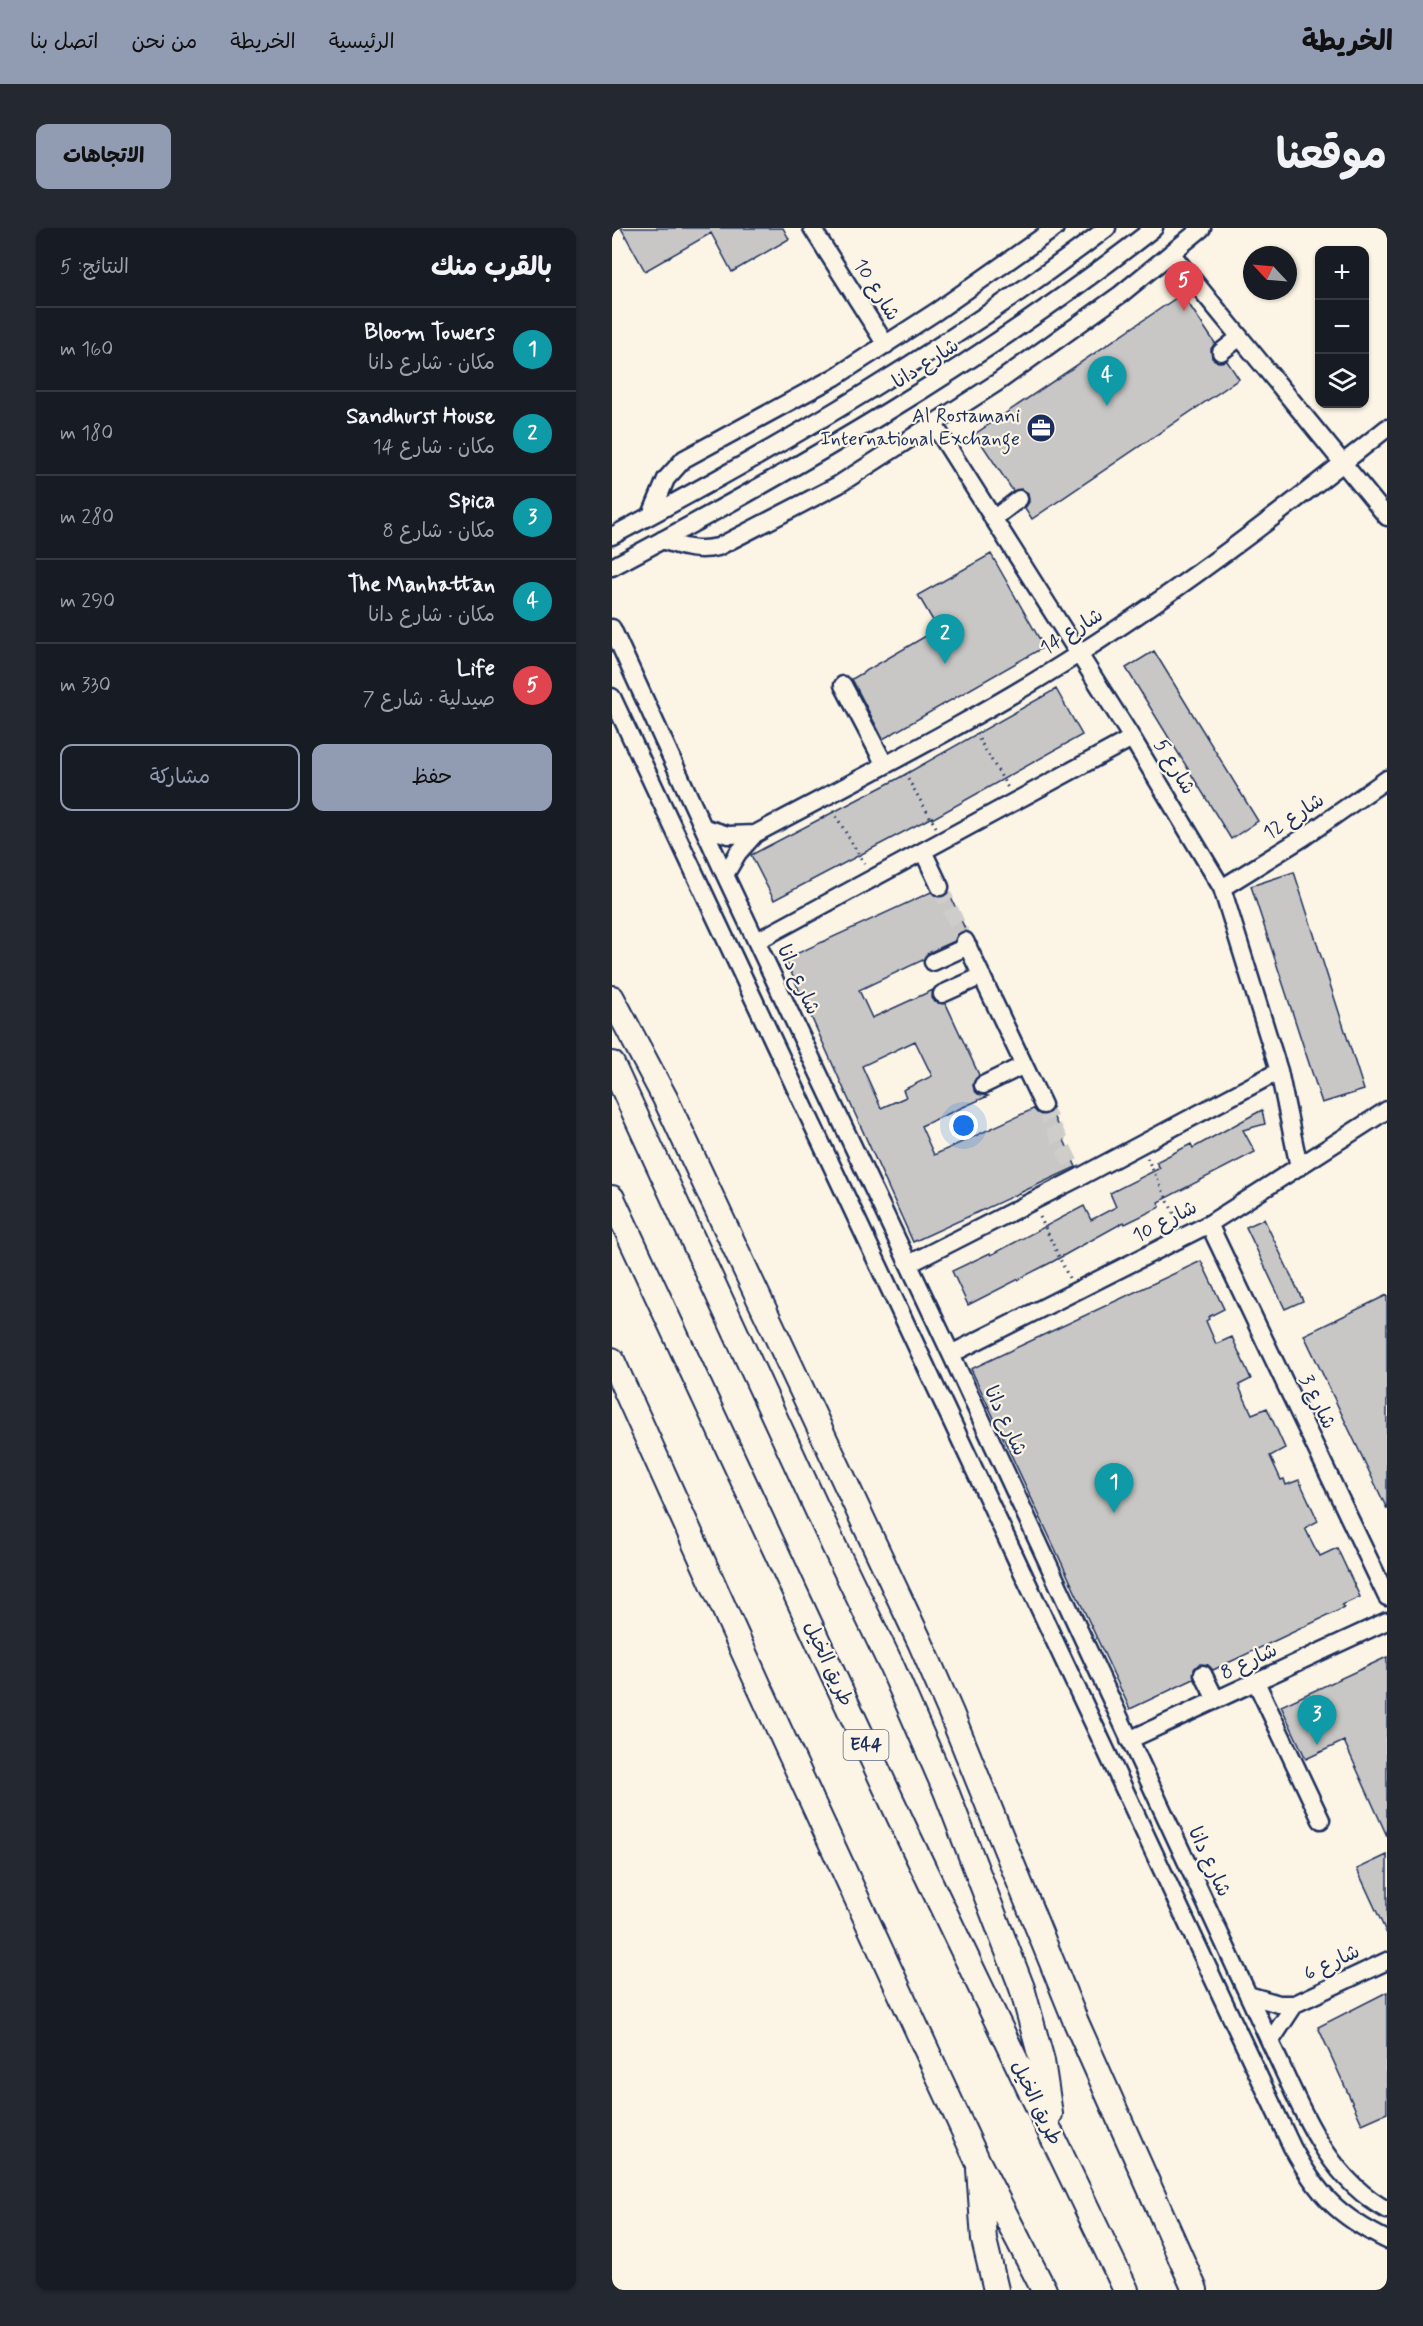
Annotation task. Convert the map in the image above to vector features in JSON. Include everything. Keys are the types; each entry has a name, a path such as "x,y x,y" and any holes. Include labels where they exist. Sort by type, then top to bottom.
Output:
{"highway":[{"path":"612,998 661,1089 920,1642 968,1753 1068,2002 1195,2290"},
{"path":"612,1065 892,1667 954,1812 1010,1952 1028,2006 1042,2061 1052,2136"},
{"name":"طريق الخيل","path":"612,1198 836,1683 1126,2290"},
{"path":"612,1360 979,2164 1044,2290"},
{"path":"979,2164 979,2198 984,2240 996,2290"}],"street":[{"name":"شارع 10","path":"812,228 886,345"},
{"path":"651,515 666,479 684,459 835,377 886,345 1054,228"},
{"name":"شارع دانا","path":"612,536 766,450 892,375 1015,295 1107,228"},
{"name":"شارع دانا","path":"612,567 820,453 912,398 1035,316 1154,228"},
{"path":"662,540 690,549 704,550 718,547 838,485 1060,339 1202,228"},
{"path":"1171,253 1387,517"},
{"path":"1221,352 1240,337"},
{"name":"شارع 5","path":"933,423 1132,738 1222,888 1280,1071 1299,1167"},
{"name":"شارع 14","path":"725,875 738,853 755,834 968,720 1078,654 1154,604 1259,529 1387,428"},
{"path":"993,519 1019,499"},
{"name":"شارع دانا","path":"612,628 1270,2042 1331,2161 1351,2184 1387,2210"},
{"path":"843,685 891,762"},
{"path":"612,697 1292,2147 1309,2178 1331,2204 1358,2226 1387,2240"},
{"path":"757,941 1132,738"},
{"name":"شارع 12","path":"1222,888 1304,837 1387,779"},
{"name":"شارع 14","path":"703,827 728,835 755,834"},
{"path":"923,851 940,887"},
{"path":"933,962 967,943 1043,1105"},
{"path":"944,998 984,980"},
{"path":"981,1080 1022,1061"},
{"path":"909,1264 1032,1202 1075,1173 1141,1145 1280,1071"},
{"name":"شارع 10","path":"950,1352 1209,1224 1387,1110"},
{"name":"شارع 3","path":"1209,1224 1387,1597"},
{"path":"919,1353 921,1340 933,1335 950,1352 951,1374 945,1378 932,1376 928,1371"},
{"name":"شارع 8","path":"1130,1742 1387,1621"},
{"path":"1203,1674 1216,1700"},
{"path":"1256,1682 1321,1820"},
{"path":"1102,1744 1105,1733 1116,1729 1130,1742 1132,1764 1127,1767 1115,1767 1110,1763"},
{"name":"شارع 6","path":"1270,2042 1295,2004 1387,1961"},
{"name":"شارع 6","path":"1248,1995 1263,2001 1295,2004"}],"path":[{"path":"968,720 1015,801"},
{"path":"891,762 944,840"},
{"path":"825,797 872,879"},
{"path":"1141,1145 1184,1236"},
{"path":"1032,1202 1075,1291"}],"building":[{"path":"621,228 783,228 789,239 732,272 711,233 645,271"},
{"path":"1182,294 1215,343 1211,349 1212,358 1218,362 1227,361 1239,379 1032,519 1025,508 1029,502 1028,493 1022,489 1013,491 975,434"},
{"path":"991,554 1044,647 883,739 852,679 938,629 918,595"},
{"path":"1154,651 1258,821 1231,839 1126,668"},
{"path":"1056,689 1082,735 932,819 932,817 774,900 751,855 897,779"},
{"path":"1294,872 1364,1090 1322,1103 1251,886"},
{"path":"931,892 940,897 949,893 966,931 957,935 955,941 928,953 923,960 859,990 872,1018 933,990 932,998 935,1002 946,1004 979,1075 973,1084 974,1090 978,1094 988,1096 921,1126 934,1155 1033,1109 1042,1115 1051,1111 1076,1167 913,1242 785,959","holes":["915,1041 932,1076 903,1090 906,1097 881,1108 862,1066"]},
{"path":"1262,1110 1265,1124 1243,1130 1255,1152 1158,1202 1160,1207 1125,1224 1124,1222 968,1305 952,1271 990,1253 991,1255 1084,1206 1091,1220 1116,1207 1110,1193 1160,1168 1156,1162 1191,1144 1193,1148"},
{"path":"1264,1219 1303,1301 1285,1309 1246,1227"},
{"path":"1201,1261 1224,1309 1208,1317 1206,1321 1216,1344 1232,1337 1251,1379 1239,1385 1241,1391 1252,1414 1267,1408 1285,1448 1270,1456 1281,1480 1284,1479 1286,1485 1299,1480 1318,1521 1305,1528 1317,1552 1320,1556 1337,1548 1360,1597 1342,1605 1344,1608 1213,1670 1208,1665 1199,1664 1194,1669 1194,1679 1130,1709 971,1369"},
{"path":"1387,1295 1387,1509 1304,1335"},
{"path":"1387,1657 1387,1836 1344,1741 1306,1759 1281,1706"},
{"path":"1387,1855 1387,1934 1357,1869"},
{"path":"1387,1992 1387,2113 1362,2124 1318,2027"}],"tunnel":[{"path":"940,887 965,941"},
{"path":"1043,1105 1073,1168"}],"place":[{"name":"Life","path":"1184,311"},
{"name":"The Manhattan","path":"1107,406"},
{"name":"Al Rostamani International Exchange","path":"1041,428"},
{"name":"Sandhurst House","path":"945,664"},
{"name":"Bloom Towers","path":"1114,1513"},
{"name":"Spica","path":"1317,1745"}]}
